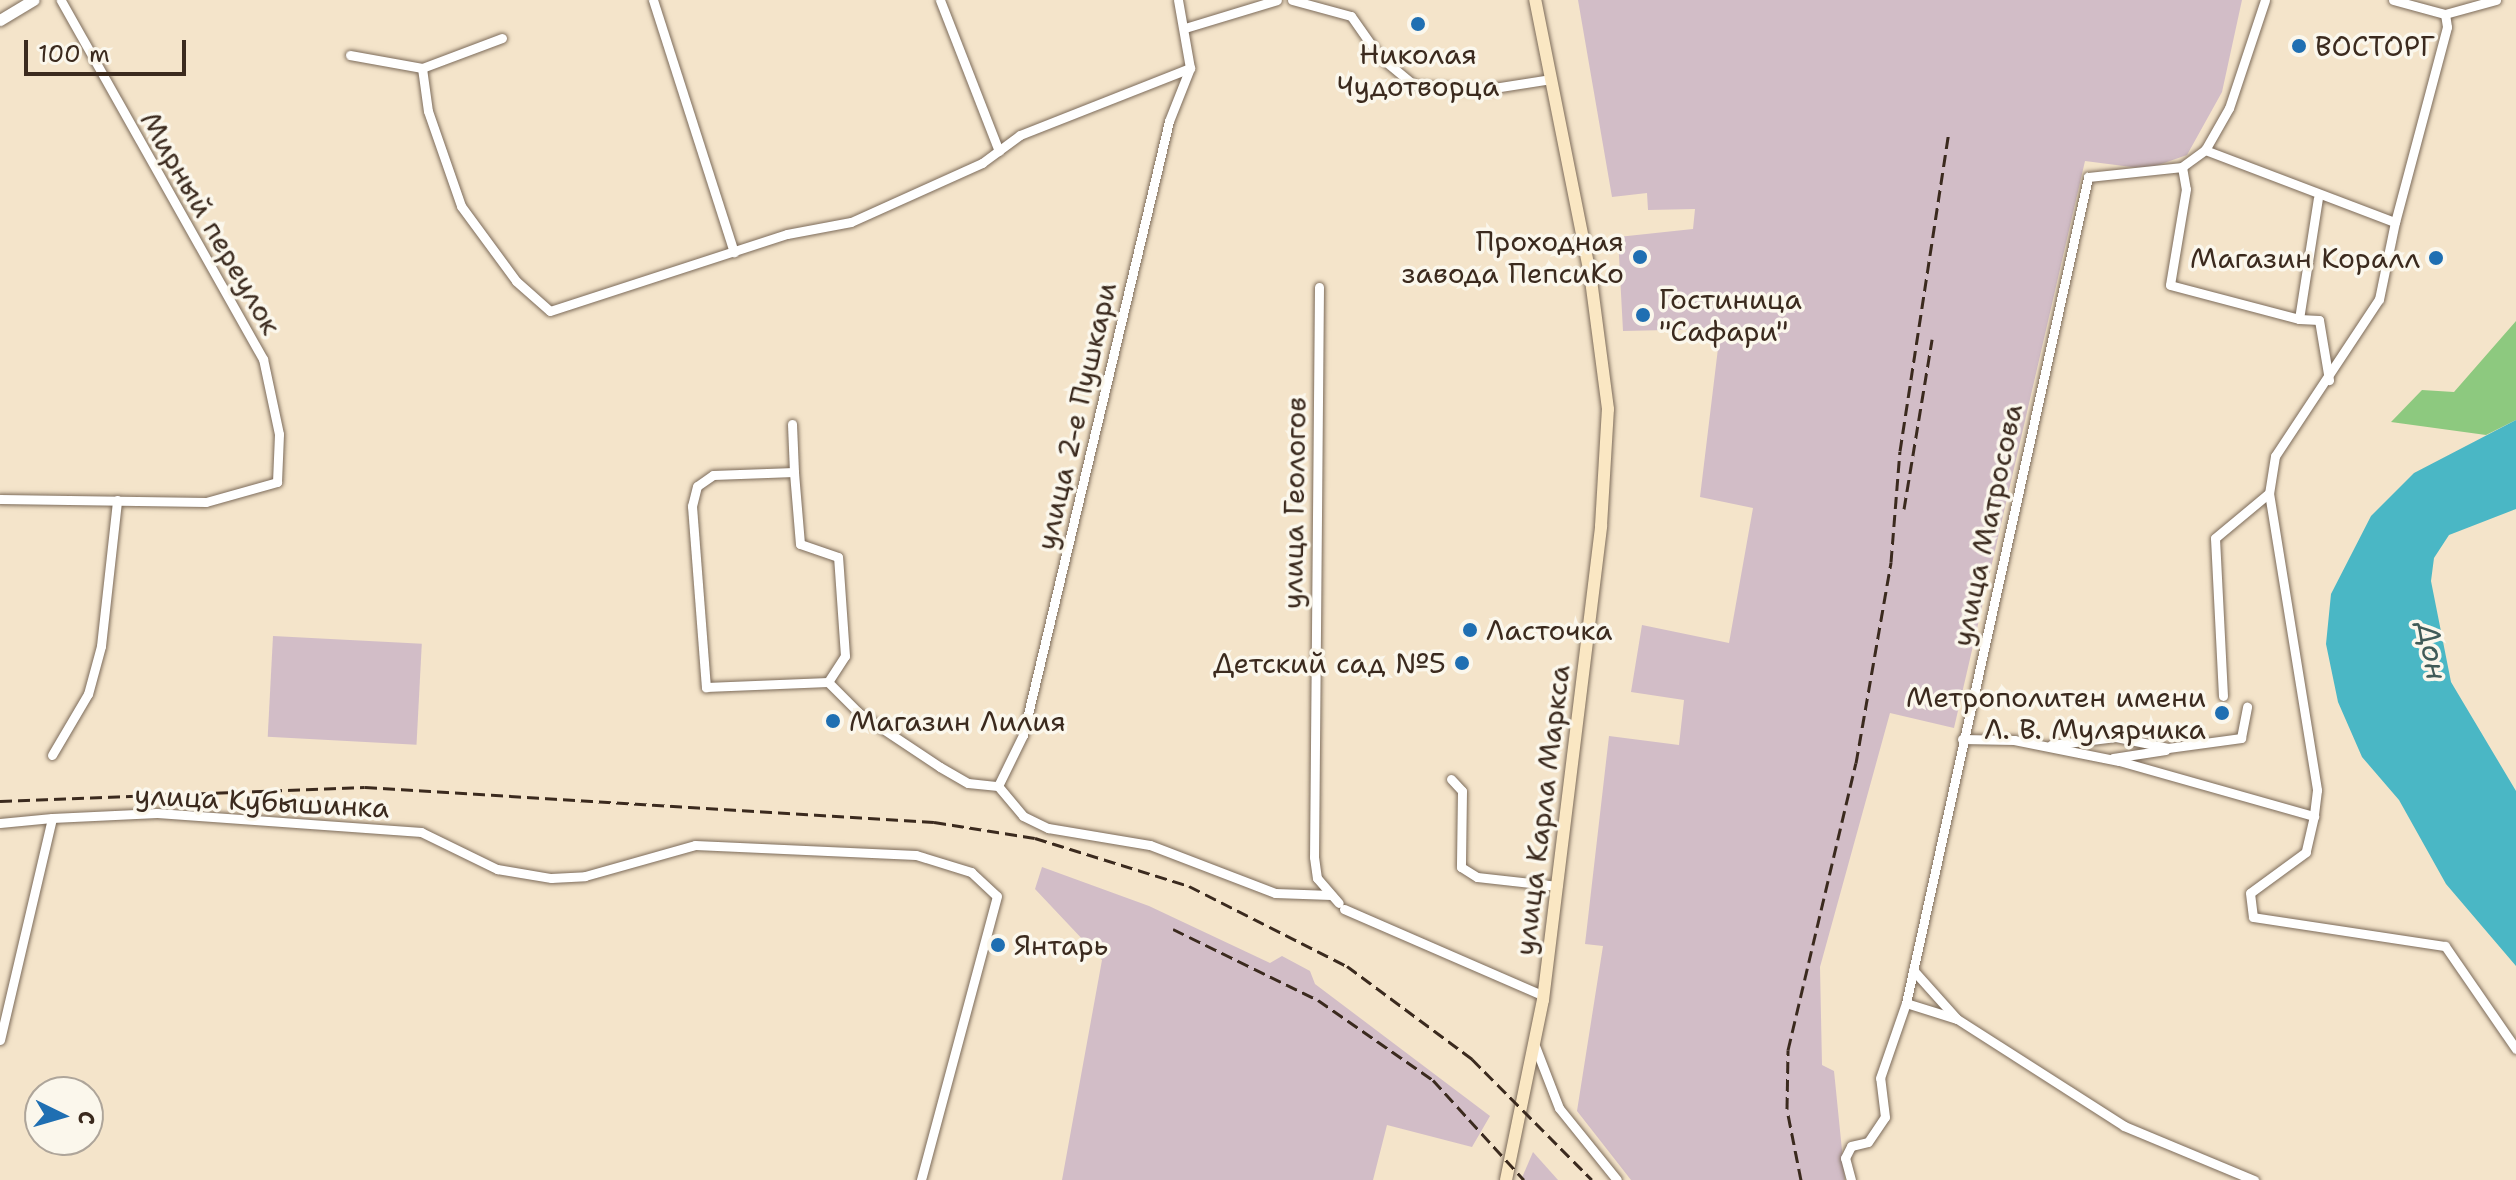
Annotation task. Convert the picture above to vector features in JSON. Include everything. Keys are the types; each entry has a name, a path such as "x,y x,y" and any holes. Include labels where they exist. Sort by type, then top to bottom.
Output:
{"main road":[{"name":"улица Карла Маркса","path":"1506,1180 1544,996 1601,526 1608,409 1535,0"}],"street":[{"path":"0,20 33,0"},
{"name":"Мирный переулок","path":"61,0 263,359 279,434 277,482 206,502 117,500"},
{"path":"653,0 734,252"},
{"path":"940,0 999,151"},
{"path":"422,68 428,111 461,206 516,281 550,311 734,252 851,222 999,151 1020,135 1190,68 1178,0"},
{"path":"1185,28 1277,0"},
{"path":"1292,0 1351,16 1379,56 1414,85 1481,90 1551,79"},
{"path":"2265,0 2229,108 2205,150 2182,167 2186,189 2170,285 2299,319 2319,320 2329,380"},
{"path":"2393,0 2445,14 2496,0"},
{"path":"2445,14 2379,299 2329,380 2275,456 2269,493 2317,790 2306,852 2250,893 2253,917 2445,946 2516,1049"},
{"path":"350,55 422,68 502,38"},
{"name":"улица 2-е Пушкари","path":"998,786 1023,735 1166,136 1190,68"},
{"path":"2205,150 2288,177 2318,198 2395,222"},
{"name":"улица Матросова","path":"1851,1180 1845,1158 1851,1146 1868,1142 1885,1117 1880,1078 1906,1003 2088,177 2182,167"},
{"path":"2299,319 2318,198"},
{"name":"улица Геологов","path":"1319,287 1314,857 1317,878 1342,906 1544,996"},
{"path":"792,424 800,544 838,557 845,656 828,682"},
{"path":"794,472 713,475 697,486 706,687 828,682 859,713 940,767 968,783 998,786 1023,816 1048,828 1150,845 1275,893 1331,895"},
{"path":"2223,696 2215,538 2269,493"},
{"path":"0,499 117,500 101,646 88,694 52,755"},
{"path":"2108,759 2241,738 2247,707"},
{"path":"2048,746 2106,736 2168,748"},
{"path":"1962,739 2048,746 2108,759 2314,816"},
{"path":"1451,779 1462,791 1461,867 1477,877 1557,886"},
{"name":"улица Кубышинка","path":"0,823 157,813 421,832 497,869 585,876 658,850 738,844 916,855 971,872 997,896 921,1180"},
{"path":"0,1040 52,818"},
{"path":"1913,970 1957,1019"},
{"path":"1906,1003 1957,1019 2124,1126 2254,1180"},
{"path":"1535,1046 1559,1108 1617,1180"}],"shaded area":[{"path":"1578,0 2242,0 2222,92 2187,155 2147,169 2085,161 1954,728 1890,713 1820,967 1822,1065 1834,1071 1845,1180 1631,1180 1577,1111 1603,946 1585,944 1609,736 1679,745 1684,700 1631,692 1642,625 1729,643 1753,508 1700,497 1719,340 1711,329 1623,331 1618,237 1693,229 1695,209 1648,210 1647,193 1612,197"},
{"path":"273,636 422,644 417,745 268,737"},
{"path":"1042,867 1149,906 1270,963 1282,956 1310,971 1315,984 1490,1116 1472,1147 1387,1125 1373,1180 1062,1180 1102,960 1035,889"},
{"path":"1533,1152 1558,1180 1521,1180"}],"green space":[{"path":"2516,321 2516,420 2486,435 2391,422 2422,390 2454,392"}],"water":[{"name":"Дон","path":"2516,420 2516,509 2449,535 2434,558 2431,581 2451,682 2516,791 2516,966 2446,884 2399,800 2362,757 2338,702 2326,644 2331,594 2371,516 2414,473"}],"railway":[{"path":"1801,1180 1787,1109 1788,1050 1856,763 1891,562 1900,451 1948,136"},
{"path":"1904,509 1932,339"},
{"path":"0,801 365,787 934,822 1035,838 1189,886 1347,966 1472,1059 1592,1180"},
{"path":"1173,929 1318,1000 1433,1080 1524,1180"}],"place":[{"name":"Николая Чудотворца","path":"1418,24"},
{"name":"ВОСТОРГ","path":"2299,46"},
{"name":"Проходная завода ПепсиКо","path":"1640,257"},
{"name":"Магазин Коралл","path":"2436,258"},
{"name":"Гостиница \"Сафари\"","path":"1643,315"},
{"name":"Ласточка","path":"1470,630"},
{"name":"Детский сад №5","path":"1462,663"},
{"name":"Метрополитен имени Л. В. Мулярчика","path":"2222,713"},
{"name":"Магазин Лилия","path":"833,721"},
{"name":"Янтарь","path":"998,945"}]}
